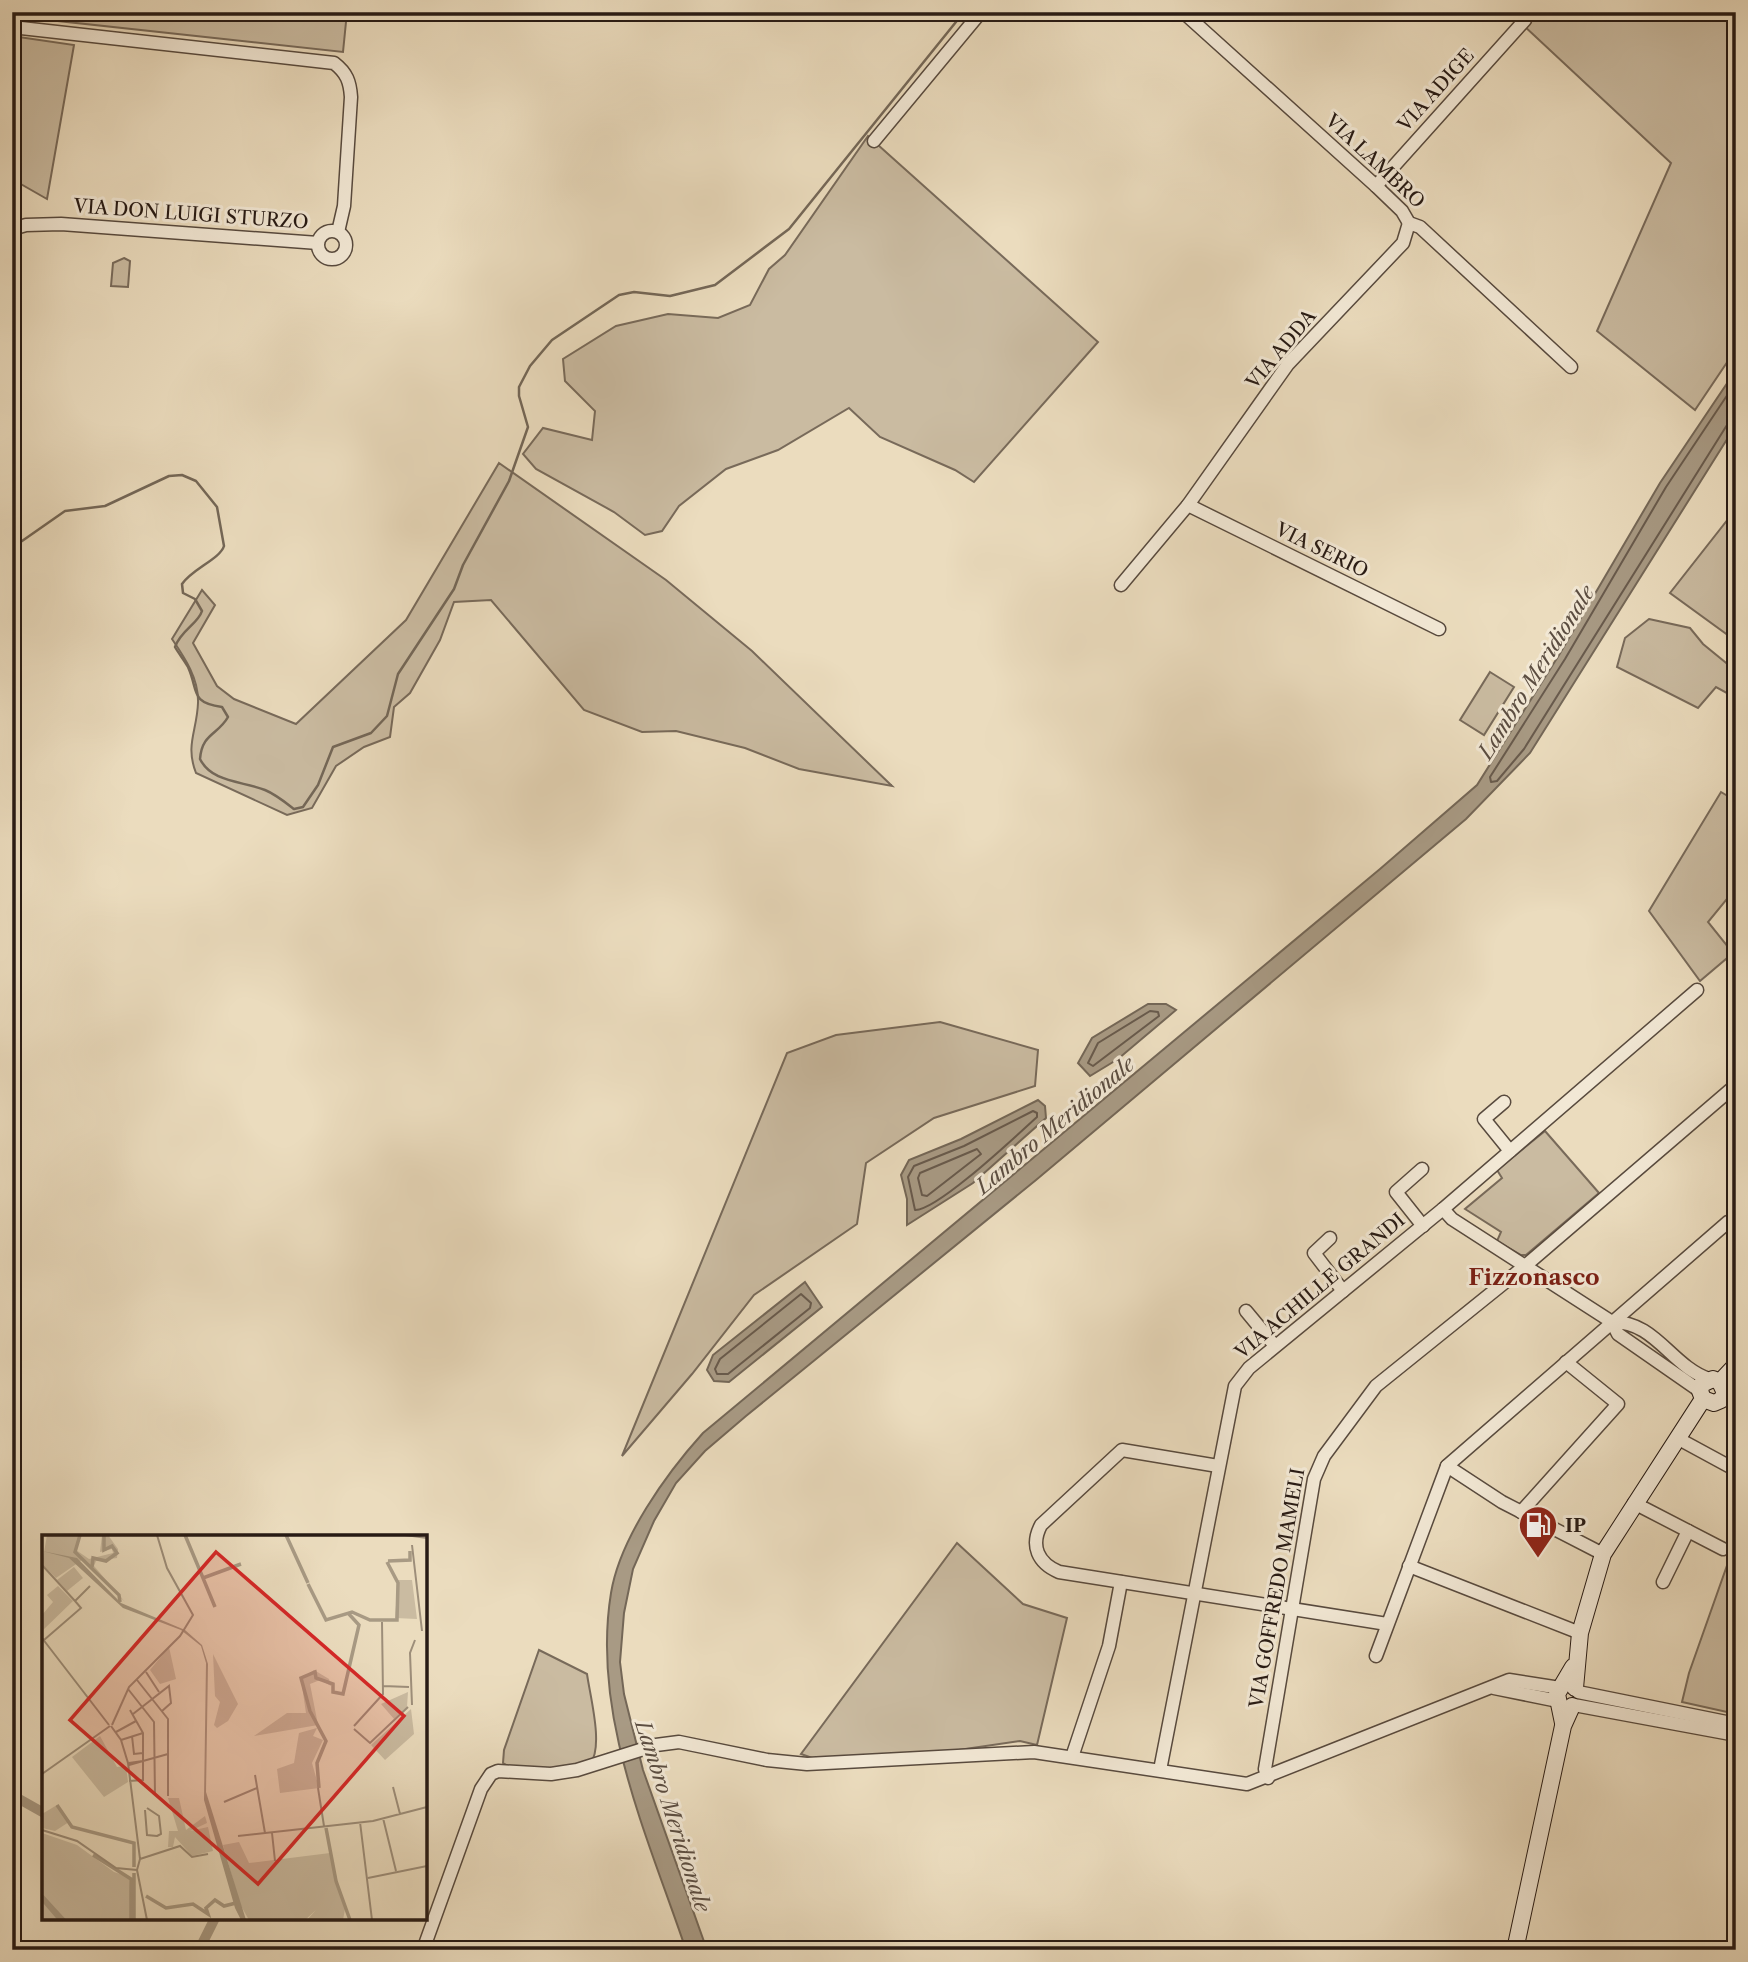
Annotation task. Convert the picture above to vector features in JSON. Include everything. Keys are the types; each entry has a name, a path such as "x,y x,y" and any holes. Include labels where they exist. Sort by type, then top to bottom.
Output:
{"main road":[{"path":"1515,1950 1580,1633 1603,1555 1708,1388 1736,1365"}],"street":[{"path":"874,141 981,12"},
{"name":"VIA LAMBRO","path":"1184,12 1376,186 1402,211 1409,223 1420,227 1571,367"},
{"name":"VIA ADIGE","path":"1376,186 1525,20"},
{"path":"12,27 334,63 344,71 350,83 351,97 344,206 338,232"},
{"name":"VIA ADDA","path":"1121,585 1188,505 1288,364 1403,243 1409,223"},
{"name":"VIA DON LUIGI STURZO","path":"12,229 26,225 61,224 318,243"},
{"path":"338,232 344,239 345,248 337,258 321,254 318,243 326,233 338,232"},
{"name":"VIA SERIO","path":"1188,505 1439,629"},
{"name":"VIA ACHILLE GRANDI","path":"1160,1770 1235,1386 1249,1368 1423,1226 1697,990"},
{"name":"VIA GOFFREDO MAMELI","path":"1268,1779 1265,1769 1291,1608 1314,1479 1324,1456 1376,1386 1525,1266 1736,1085"},
{"path":"1504,1102 1484,1119 1510,1152"},
{"path":"1422,1169 1396,1192 1423,1226"},
{"path":"1443,1209 1452,1219 1612,1322 1629,1322 1669,1349 1683,1367 1708,1388"},
{"path":"1376,1656 1447,1465 1735,1215"},
{"path":"1330,1238 1314,1253 1343,1291"},
{"path":"1246,1311 1275,1346"},
{"path":"1521,1512 1618,1405 1566,1362"},
{"path":"1678,1438 1736,1470"},
{"path":"1218,1466 1122,1450 1041,1525 1035,1542 1037,1553 1050,1568 1121,1582 1387,1624"},
{"path":"1447,1465 1521,1512 1603,1555"},
{"path":"1634,1503 1723,1549"},
{"path":"1662,1582 1688,1531"},
{"path":"1409,1566 1580,1633"},
{"path":"1072,1757 1109,1646 1121,1582"},
{"path":"423,1950 481,1789 491,1774 498,1771 551,1774 578,1770 640,1750 679,1742 767,1760 807,1764 1014,1751 1072,1757 1247,1784 1268,1779 1509,1680 1519,1679 1567,1696 1685,1718 1736,1724"},
{"path":"1685,1718 1736,1735"}],"shaded area":[{"path":"12,12 347,12 343,52 12,16"},
{"path":"1509,12 1736,12 1736,349 1695,410 1597,331 1671,163"},
{"path":"12,36 74,45 47,199 12,179"},
{"path":"868,136 1098,342 974,482 955,470 880,437 849,408 778,450 726,469 679,506 662,531 645,535 614,512 536,469 523,454 543,428 592,440 595,411 565,381 563,359 616,326 668,314 718,318 750,305 769,269 785,255"},
{"path":"124,258 130,261 128,287 111,286 113,263"},
{"path":"499,463 666,580 752,651 892,786 799,769 745,748 676,731 642,732 584,710 491,600 454,602 440,640 410,693 394,707 390,737 364,747 336,766 312,808 287,815 196,773 192,746 198,694 194,677 172,639 202,590 215,605 193,643 217,686 234,699 296,724 406,620"},
{"path":"1736,509 1736,641 1670,593"},
{"path":"1649,619 1690,628 1703,644 1736,671 1736,698 1716,687 1698,708 1617,667 1625,638"},
{"path":"1490,672 1514,687 1484,735 1460,720"},
{"path":"1721,792 1736,801 1736,888 1708,922 1733,953 1700,981 1649,911"},
{"path":"940,1022 1038,1050 1035,1086 934,1118 866,1163 857,1224 754,1295 692,1374 622,1456 787,1053 836,1035"},
{"path":"1545,1131 1599,1193 1526,1255 1521,1255 1497,1241 1501,1232 1465,1209 1502,1178 1497,1170"},
{"path":"1736,1540 1736,1714 1682,1702 1689,1673"},
{"path":"957,1543 1023,1604 1067,1618 1037,1745 1020,1741 938,1753 815,1759 801,1754"},
{"path":"539,1650 587,1674 596,1734 594,1756 590,1764 534,1771 503,1763 504,1750"}],"water":[{"path":"1736,370 1736,425 1530,753 1466,819 1036,1180 746,1416 705,1451 676,1483 654,1521 633,1569 624,1613 620,1662 624,1694 643,1770 707,1950 686,1950 640,1820 616,1730 609,1684 607,1639 611,1593 624,1551 646,1508 703,1433 1380,869 1477,785 1559,655 1660,483"},
{"path":"1148,1004 1166,1004 1176,1010 1118,1059 1090,1076 1078,1063 1092,1038"},
{"path":"1038,1100 1045,1106 1046,1118 973,1183 907,1225 907,1199 901,1175 909,1160 961,1139"},
{"path":"805,1282 822,1307 729,1382 714,1381 707,1370 713,1355"}],"waterway":[{"path":"12,548 65,511 105,506 169,476 182,475 196,481 217,507 224,546 182,584 183,593 195,599 202,611 175,647 188,667 200,698 204,702 222,707 228,717 207,739 200,759 205,767 220,777 265,790 294,809 303,807 318,785 333,747 371,733 387,716 398,674 454,589 463,565 509,481 528,427 519,387 530,366 552,340 619,295 634,292 670,296 715,285 789,229 964,12"},
{"path":"12,1795 42,1812"},
{"path":"199,1950 214,1920"}],"place":[{"name":"IP","path":"1538,1559"}],"district":[{"name":"Fizzonasco","path":"1534,1277"}],"water label":[{"name":"Lambro Meridionale","path":"1536,672"},
{"name":"Lambro Meridionale","path":"1055,1125"},
{"name":"Lambro Meridionale","path":"673,1816"}]}
